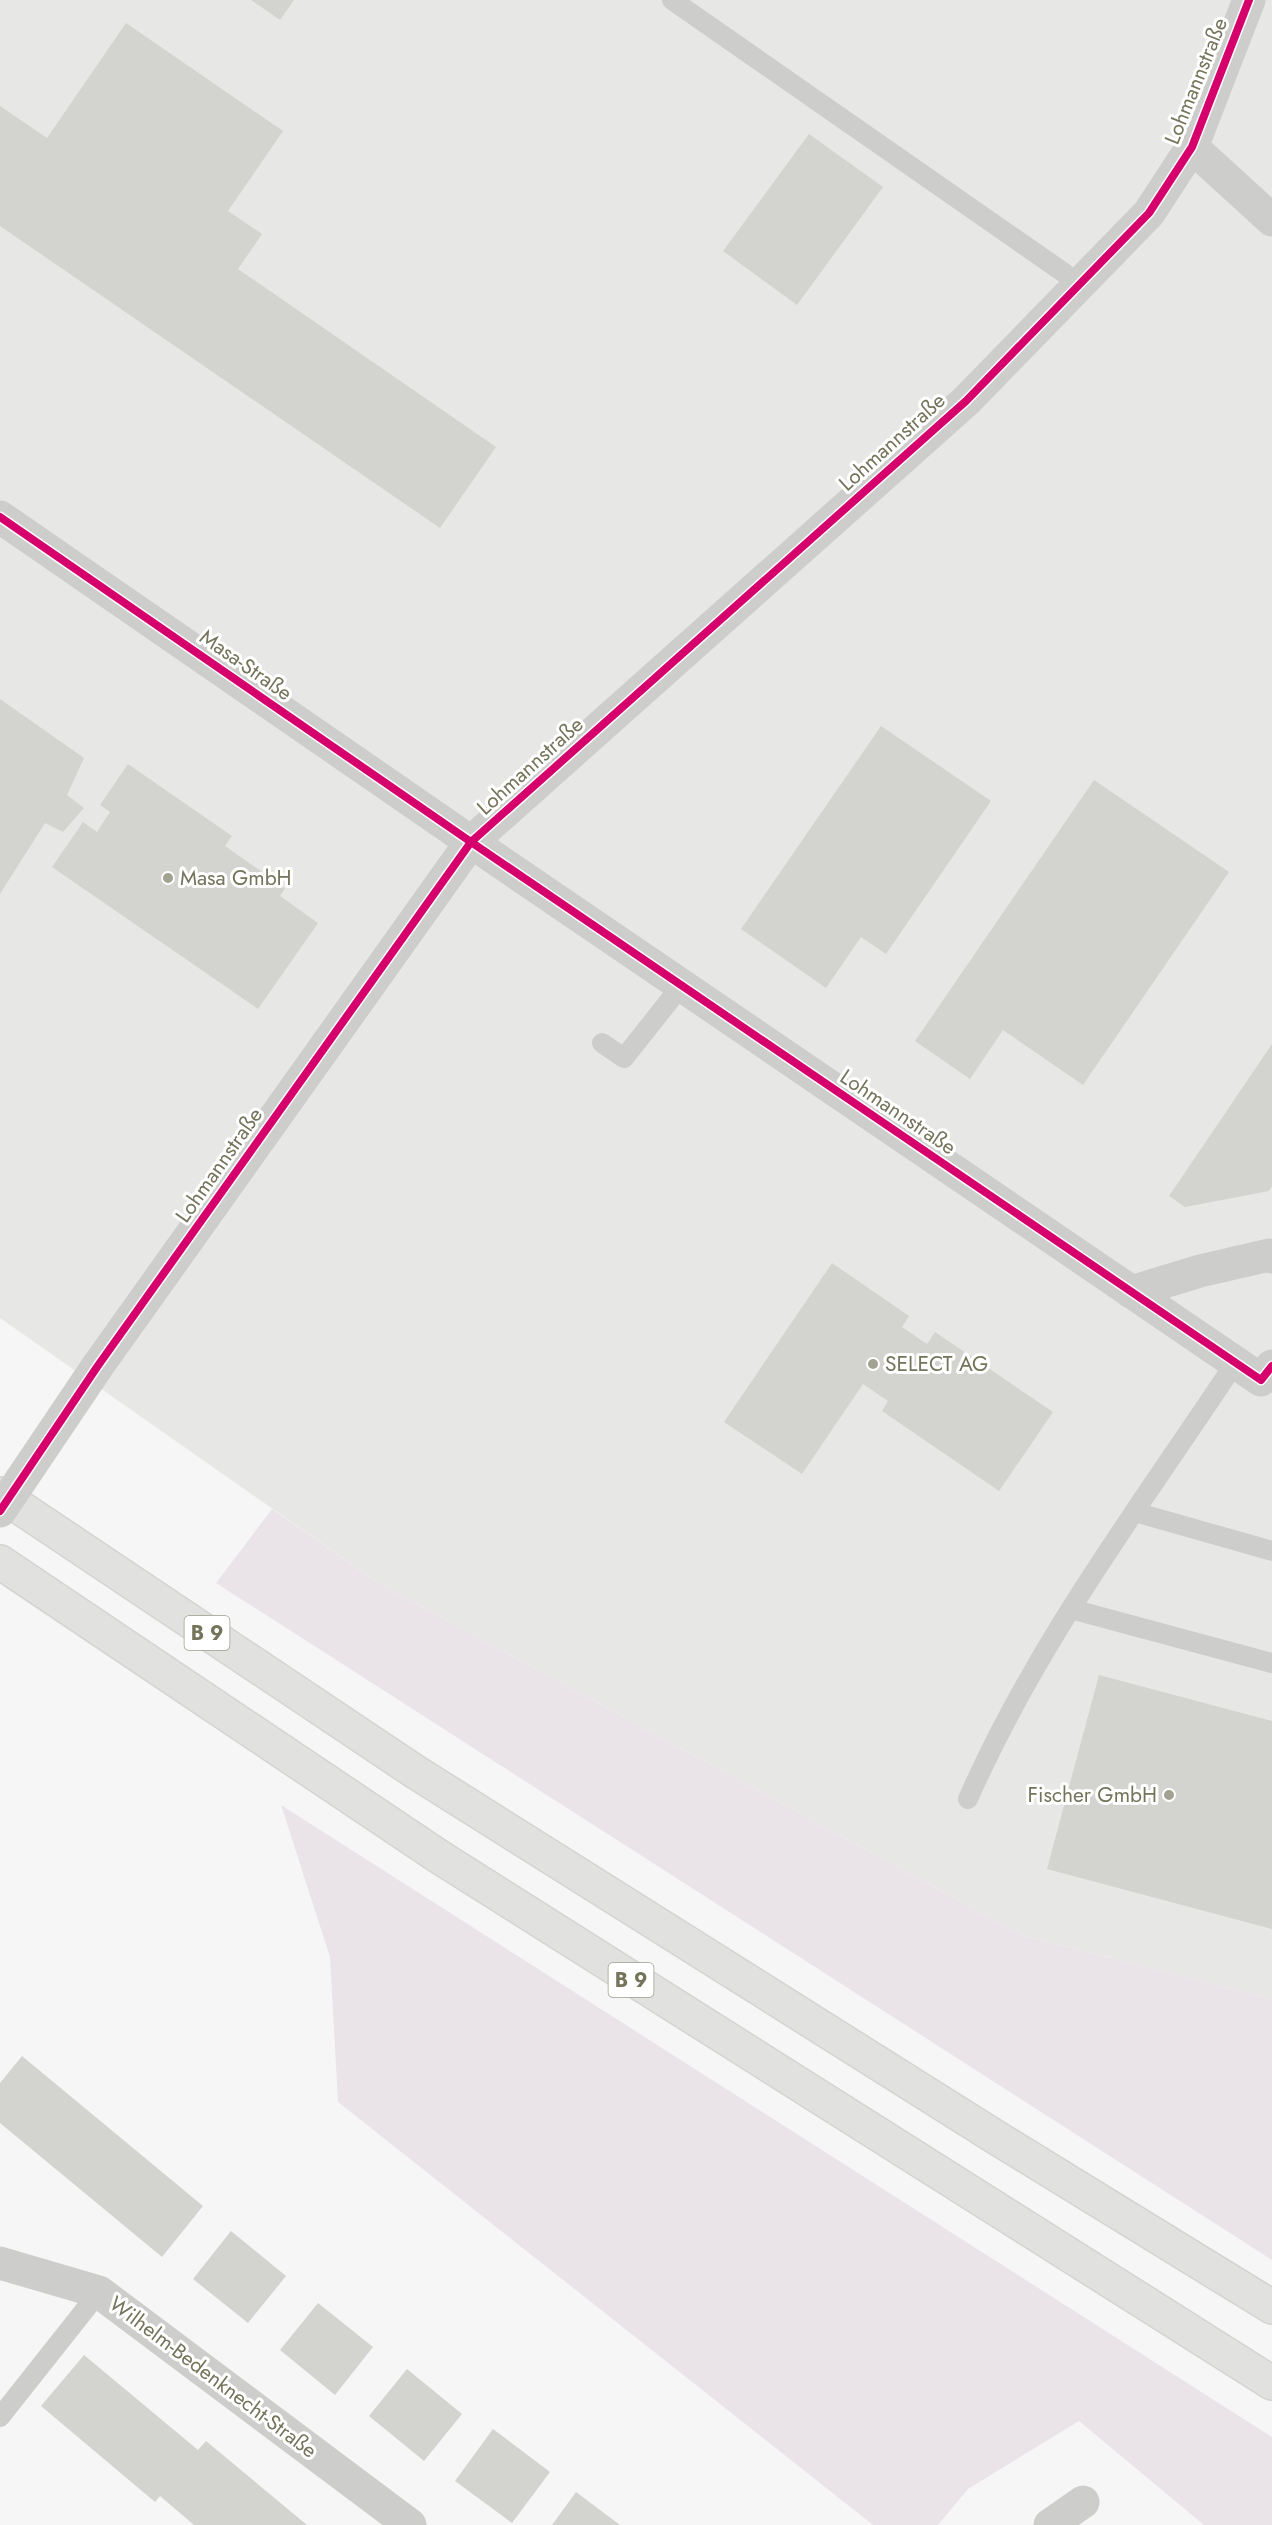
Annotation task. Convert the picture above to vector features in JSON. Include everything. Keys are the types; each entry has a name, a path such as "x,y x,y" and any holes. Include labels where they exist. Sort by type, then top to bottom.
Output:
{"highway":[{"name":"B 9","path":"0,1494 414,1771 997,2138 1272,2307"},
{"name":"B 9","path":"0,1562 448,1862 1272,2383"},
{"path":"1227,2278 1272,2295"}],"street":[{"name":"Lohmannstraße","path":"0,1511 97,1367 471,842 966,401 1149,213 1192,147 1249,0"},
{"name":"Lohmannstraße","path":"1192,147 1272,220"},
{"name":"Masa-Straße","path":"0,517 471,842"},
{"name":"Lohmannstraße","path":"471,842 1235,1363 1261,1380 1272,1366"},
{"path":"1131,1292 1200,1270 1269,1255 1272,1257"},
{"name":"Wilhelm-Bedenknecht-Straße","path":"0,2263 99,2292 410,2525"},
{"path":"1050,2525 1083,2502"}],"lane":[{"path":"672,0 1080,284"},
{"path":"602,1043 624,1058 681,986"},
{"path":"968,1799 988,1753 1071,1608 1235,1363"},
{"path":"1135,1512 1272,1551"},
{"path":"1071,1608 1272,1663"},
{"path":"0,2417 99,2292"}],"shaded area":[{"path":"0,0 1272,0 1272,1999 1024,1936 377,1582 0,1318"},
{"path":"272,1509 377,1582 1024,1936 1272,1999 1272,2260 216,1583"},
{"path":"281,1805 1272,2437 1272,2525 1204,2525 1079,2421 968,2489 938,2525 873,2525 338,2102 330,1957"}],"building":[{"path":"251,0 294,0 280,20"},
{"path":"126,23 283,131 228,211 262,234 238,269 496,447 440,528 0,226 0,106 47,138"},
{"path":"809,134 883,187 797,305 723,251"},
{"path":"0,699 84,758 67,795 84,808 63,832 45,823 0,894"},
{"path":"881,726 991,801 886,954 861,937 826,988 741,929"},
{"name":"Masa GmbH","path":"128,764 232,836 225,846 285,888 280,896 318,923 258,1009 52,867 83,822 97,832 110,812 100,805"},
{"path":"1094,780 1229,872 1083,1085 1003,1030 970,1079 915,1041"},
{"path":"1272,1044 1272,1186 1269,1191 1185,1207 1169,1196"},
{"name":"SELECT AG","path":"832,1263 909,1316 902,1327 927,1344 935,1332 1053,1412 999,1491 882,1411 888,1401 863,1384 802,1474 724,1422"},
{"name":"Fischer GmbH","path":"1099,1675 1272,1721 1272,1929 1047,1869"},
{"path":"22,2056 203,2206 162,2257 0,2123 0,2083"},
{"path":"231,2231 286,2276 248,2323 193,2279"},
{"path":"318,2303 373,2347 335,2395 280,2350"},
{"path":"84,2355 198,2450 206,2441 307,2525 194,2525 160,2496 155,2502 41,2406"},
{"path":"407,2369 462,2414 424,2461 369,2416"},
{"path":"493,2429 550,2472 512,2523 455,2481"},
{"path":"576,2492 620,2525 552,2525"}],"cycle path":[{"path":"0,1511 97,1367 471,842 966,401 1149,213 1192,147 1249,0"},
{"path":"0,517 471,842 1261,1380 1272,1366"}],"place":[{"name":"Masa GmbH","path":"168,878"},
{"name":"SELECT AG","path":"873,1364"},
{"name":"Fischer GmbH","path":"1169,1795"}]}
